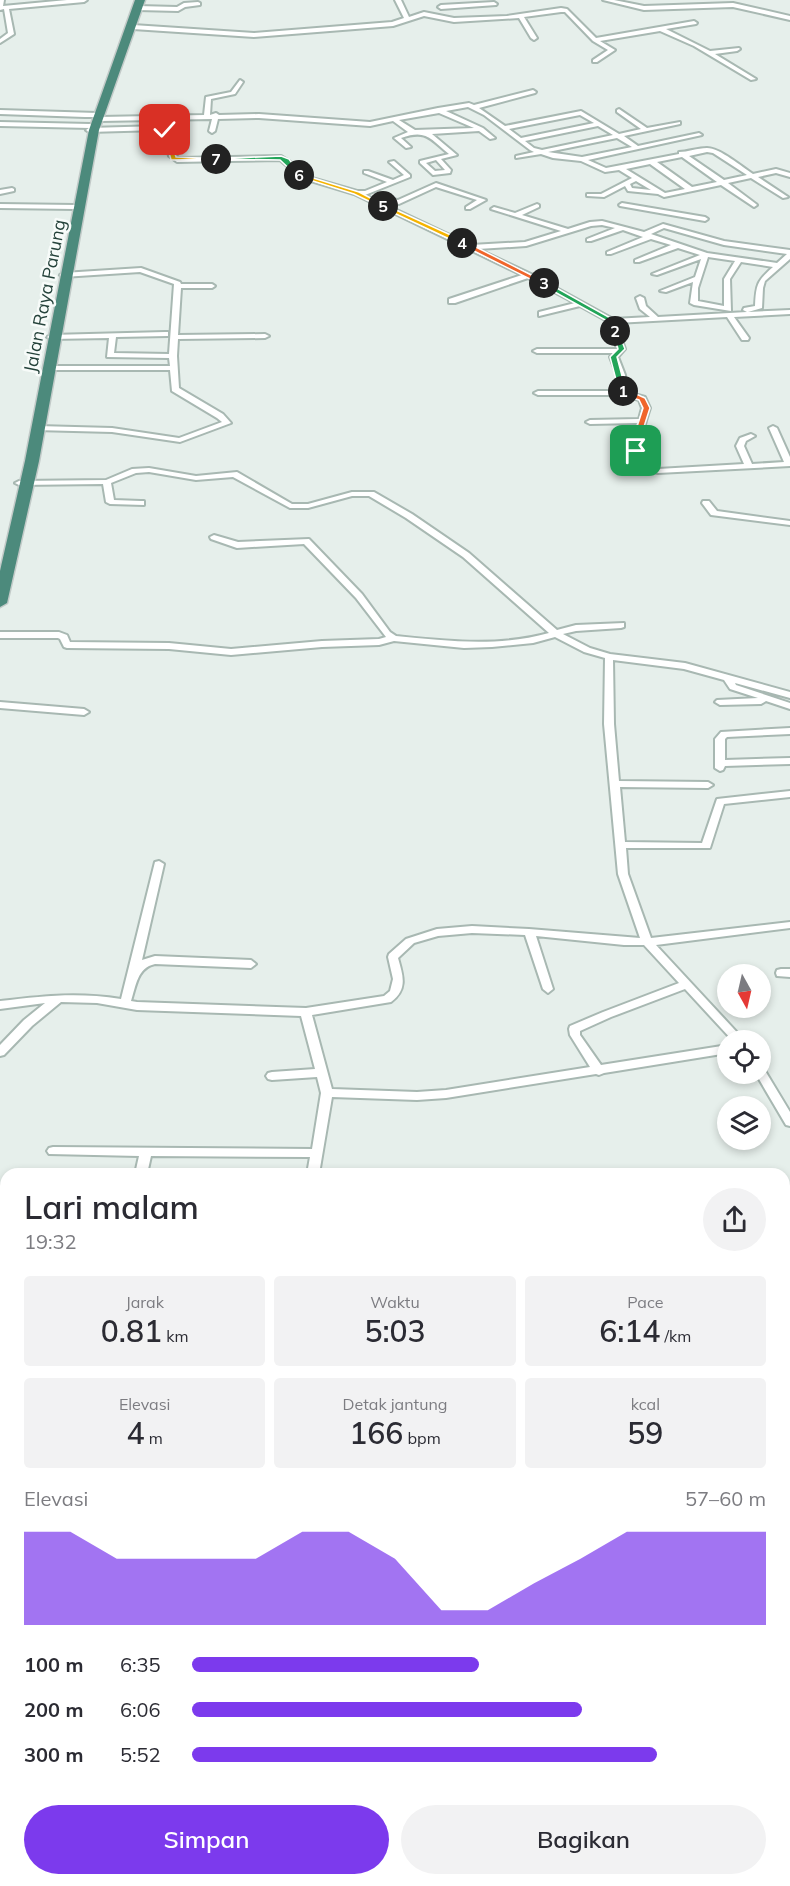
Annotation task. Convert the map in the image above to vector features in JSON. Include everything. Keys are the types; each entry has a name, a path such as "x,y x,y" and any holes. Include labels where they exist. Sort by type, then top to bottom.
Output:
{"highway":[{"name":"Jalan Raya Parung","path":"66,274 75,207 94,124 137,3"},
{"name":"Jalan Raya Parung","path":"0,603 94,124"},
{"name":"Jalan Raya Parung","path":"0,566 38,428 54,337"}],"street":[{"path":"1,0 0,8 84,0"},
{"path":"398,0 408,20"},
{"path":"606,0 644,8 733,6 790,18"},
{"path":"442,16 441,5 492,2 507,18"},
{"path":"137,3 178,9 184,4 198,4"},
{"path":"0,41 11,34 6,7"},
{"path":"129,29 254,35 393,24 424,14 442,16 450,20 507,18 565,11 595,40 612,50 595,61"},
{"path":"521,16 534,38"},
{"path":"0,18 8,18"},
{"path":"595,40 694,23"},
{"path":"659,28 753,78"},
{"path":"708,53 737,49"},
{"path":"207,115 208,98 233,93 240,82"},
{"path":"0,112 39,112 94,124 207,115 370,124 463,105 475,107 533,92"},
{"path":"475,107 540,152 582,159 605,170 711,150 784,197"},
{"path":"438,110 480,129 492,138"},
{"path":"619,111 645,129"},
{"path":"408,147 397,138 413,132 426,133 444,129 455,132 581,113 638,148"},
{"path":"212,130 216,115"},
{"path":"393,118 413,132"},
{"path":"518,157 678,123"},
{"path":"0,124 94,124 160,128 167,132 167,143 173,159 281,158 287,160 296,173 303,177 356,193 529,275 612,321 790,312"},
{"path":"520,140 600,124"},
{"path":"426,133 454,155 437,158"},
{"path":"582,159 699,135"},
{"path":"665,143 754,205"},
{"path":"366,193 408,174 392,162"},
{"path":"652,162 690,189"},
{"path":"620,168 664,195 781,171 790,175"},
{"path":"366,172 392,182"},
{"path":"589,195 602,196 638,178"},
{"path":"626,183 628,188 636,192 657,192"},
{"path":"356,193 366,193 394,203 436,185 483,200 468,208"},
{"path":"0,192 12,190"},
{"path":"448,200 461,193"},
{"path":"668,212 675,194"},
{"path":"622,205 705,219"},
{"path":"0,206 75,207"},
{"path":"517,215 537,206"},
{"path":"494,209 568,231"},
{"path":"471,247 518,246 602,223 623,227 705,255 777,265"},
{"path":"609,253 663,226 724,243 790,254"},
{"path":"589,240 623,227"},
{"path":"637,261 676,246"},
{"path":"705,255 695,279 694,303 727,314 759,308 759,288 777,265 790,254"},
{"path":"655,274 705,255"},
{"path":"739,260 727,279 727,314 745,338"},
{"path":"66,274 134,270 156,274 179,286 212,286"},
{"path":"156,274 172,270"},
{"path":"452,301 529,275"},
{"path":"664,291 695,279"},
{"path":"38,428 112,430 180,440 227,423 175,389 173,356 179,286"},
{"path":"640,298 641,304 656,318 654,320"},
{"path":"542,314 581,304"},
{"path":"612,321 620,351"},
{"path":"54,337 165,334"},
{"path":"113,335 110,355 173,356"},
{"path":"174,337 265,336"},
{"path":"537,351 620,351"},
{"path":"620,351 614,357 621,375 623,393"},
{"path":"50,368 173,368"},
{"path":"538,393 623,393 642,399 646,408 636,451 639,461 650,470 789,464 773,428"},
{"path":"590,422 642,421"},
{"path":"749,466 740,446 742,440 751,436"},
{"path":"23,483 107,482 119,480 135,471 149,470 201,478 234,474 290,506 298,507 352,494 371,494 409,516 466,555 556,634 587,650 609,657 685,666 790,695"},
{"path":"107,482 112,503 141,503"},
{"path":"706,503 714,513 790,523"},
{"path":"214,537 237,545 306,541 359,596 387,634 394,638"},
{"path":"0,635 59,635 64,637 67,645 169,646 231,652 322,644 379,642 394,638 464,645 533,640 576,628 621,625"},
{"path":"609,657 607,690 623,874 647,942 684,985 728,1030"},
{"path":"727,677 733,687 790,706"},
{"path":"720,702 773,701"},
{"path":"0,705 84,712"},
{"path":"790,731 724,734 720,739 720,766 790,761"},
{"path":"615,784 708,785"},
{"path":"621,845 706,846 720,801 790,795"},
{"path":"125,1003 159,864"},
{"path":"0,1005 60,998 192,1009 306,1012 387,999 395,993 398,979 393,957 397,948 407,940 437,933 485,928 647,942 790,925"},
{"path":"529,932 548,989"},
{"path":"134,973 144,963 154,960 251,964"},
{"path":"599,1071 575,1035 574,1029 578,1024 600,1019 684,985"},
{"path":"0,1052 28,1023 60,998"},
{"path":"306,1012 327,1093 314,1153 313,1168"},
{"path":"327,1093 417,1096 446,1094 717,1051"},
{"path":"272,1076 321,1073"},
{"path":"767,1084 790,1122"},
{"path":"52,1151 314,1153"},
{"path":"142,1168 146,1151"}],"route":[{"path":"165,130 173,159 281,158 287,160 296,173 303,177 356,193 532,277 612,321 621,349 614,357 621,375 623,393 642,399 646,408 637,436 636,451"}]}
